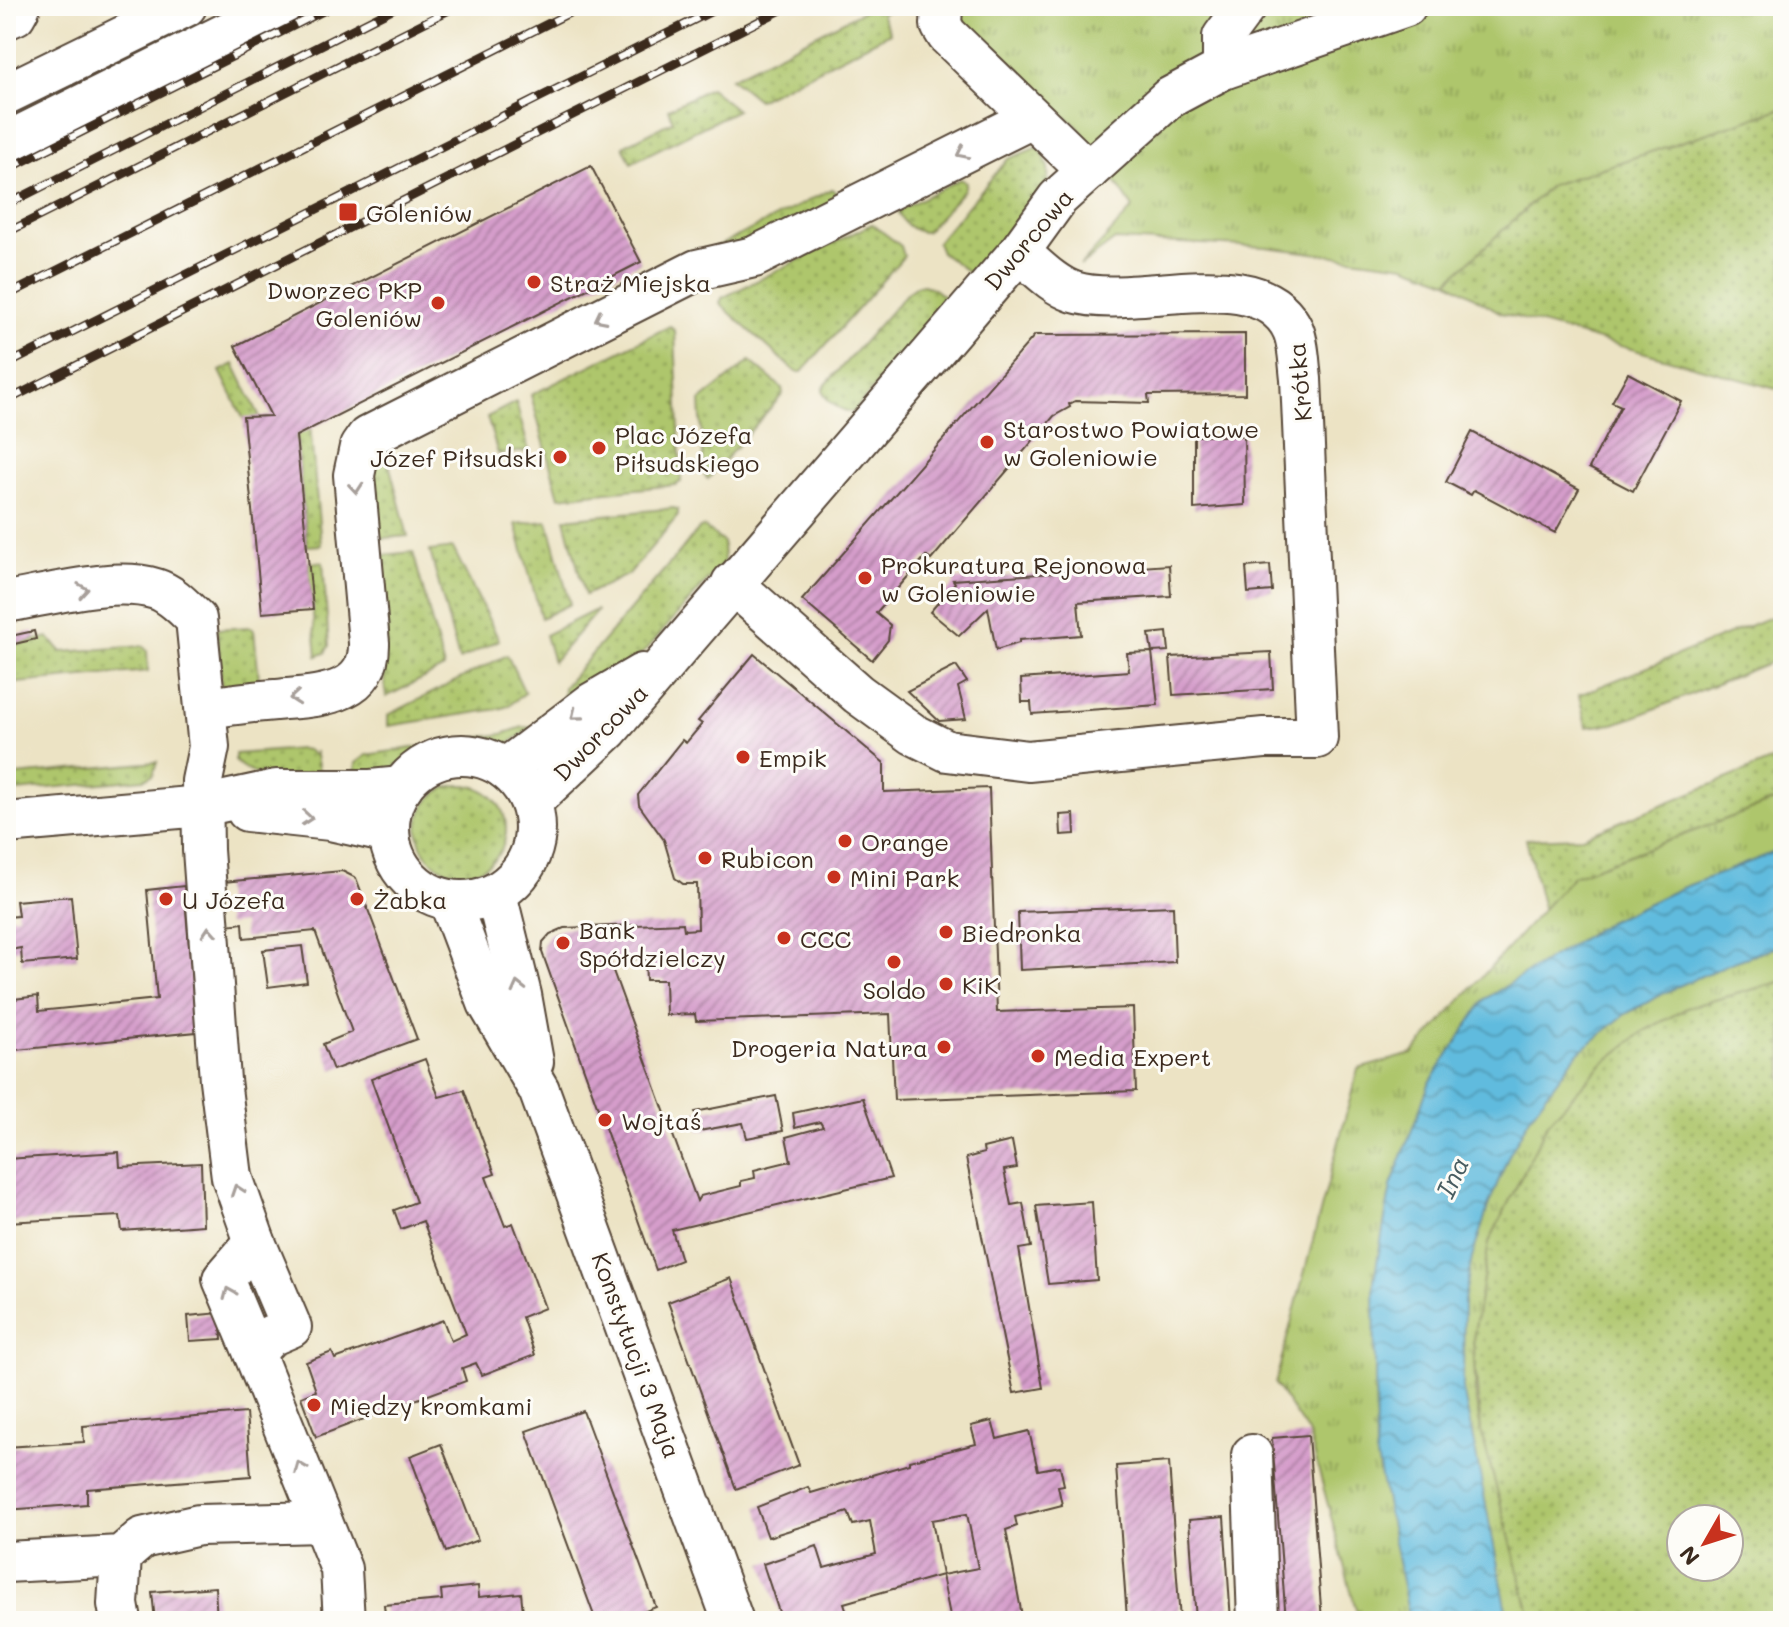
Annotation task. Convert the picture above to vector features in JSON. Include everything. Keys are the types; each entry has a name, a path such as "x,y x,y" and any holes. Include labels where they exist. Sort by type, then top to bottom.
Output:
{"street":[{"path":"6,19 15,15 20,6"},
{"path":"6,94 186,6"},
{"path":"6,143 242,15 281,6"},
{"path":"942,6 940,16 947,35 1088,171"},
{"path":"1223,69 1223,37 1246,6"},
{"name":"Dworcowa","path":"531,802 608,730 1019,252 1058,198 1169,98 1223,69 1406,6"},
{"path":"206,709 325,695 353,682 366,665 369,643 354,475 360,447 367,437 697,270 754,257 1032,118"},
{"name":"Krótka","path":"732,583 858,694 913,734 947,751 1028,761 1264,738 1317,738 1301,379 1294,332 1281,311 1264,299 1233,291 1095,296 1059,285 1019,252"},
{"path":"6,602 129,585 159,590 196,619 209,747 202,781 202,806 220,1080 232,1177 291,1327 270,1336 254,1353 341,1569 344,1621"},
{"name":"Dworcowa","path":"505,769 592,703 666,660"},
{"path":"450,756 479,757 505,769 516,778 531,802 536,821 531,855 523,871 496,894 473,901 449,900 420,888 407,877 392,849 389,833 390,817 402,787 422,766 450,756"},
{"path":"6,823 202,806 276,790 402,787"},
{"path":"202,806 330,820 389,833"},
{"name":"Konstytucji 3 Maja","path":"496,894 521,995 539,1090 733,1621"},
{"name":"Konstytucji 3 Maja","path":"449,900 488,1003 539,1090"},
{"path":"1252,1455 1258,1621"},
{"path":"6,1562 121,1556 142,1538 199,1525 322,1522"},
{"path":"121,1556 118,1604 121,1621"}],"green space":[{"path":"873,6 896,6 881,14 890,33 758,100 731,78"},
{"path":"935,6 1783,6 1783,108 1551,185 1448,281 1405,265 1266,247 1115,240 1080,266 1133,208 1077,125 958,44"},
{"path":"710,88 737,110 631,163 623,146 673,121 668,109"},
{"path":"1783,108 1783,391 1501,313 1448,281 1551,185"},
{"path":"1038,147 1048,169 1044,193 972,275 941,252 937,242 1008,159"},
{"path":"960,179 966,182 964,190 926,232 913,229 900,216 898,212 903,208"},
{"path":"832,189 843,199 750,246 692,259"},
{"path":"872,224 901,246 904,256 802,372 796,372 720,304 722,298"},
{"path":"924,285 949,301 853,412 834,404 826,397 823,388 906,294 916,286"},
{"path":"670,326 675,331 681,482 559,497 531,395"},
{"path":"750,361 782,388 783,394 708,479 704,475 700,401"},
{"path":"234,364 263,423 246,424 220,371"},
{"path":"516,402 529,451 498,454 487,417"},
{"path":"309,414 321,545 307,546 294,415"},
{"path":"383,441 408,536 371,539 372,452"},
{"path":"678,510 678,516 629,574 585,595 565,519"},
{"path":"548,521 570,604 541,618 516,524"},
{"path":"704,527 723,542 724,562 646,650 563,708 564,687"},
{"path":"453,548 499,640 459,660 430,551"},
{"path":"413,552 444,668 386,697 373,556"},
{"path":"323,562 329,646 325,653 317,656 308,563"},
{"path":"597,611 553,662 545,635"},
{"path":"1783,612 1783,657 1637,716 1613,724 1586,727 1579,695"},
{"path":"251,627 254,630 260,689 222,691 217,629"},
{"path":"48,637 62,652 143,646 147,651 148,671 6,684 6,647"},
{"path":"507,655 525,693 508,706 388,726 388,715"},
{"path":"523,727 532,728 498,750 452,745 418,757 403,768 354,779 356,763 367,755 502,734"},
{"path":"300,749 315,756 315,751 320,775 264,776 235,761 235,754"},
{"path":"1783,756 1783,798 1573,876 1543,909 1526,839 1582,837"},
{"path":"157,762 153,775 144,779 6,792 6,776"},
{"path":"462,785 479,788 493,798 503,812 506,829 503,846 493,860 479,870 462,873 445,870 431,860 421,846 418,829 421,812 431,798 445,788"},
{"path":"1783,798 1783,981 1689,1007 1644,1031 1602,1064 1547,1124 1489,1242 1473,1339 1476,1402 1532,1621 1359,1621 1309,1434 1275,1384 1358,1069 1412,1054 1573,876"},
{"path":"1783,981 1783,1621 1532,1621 1481,1431 1473,1339 1489,1242 1547,1124 1602,1064 1644,1031 1689,1007"}],"water":[{"name":"Ina","path":"1783,849 1783,945 1731,963 1672,989 1624,1015 1576,1055 1530,1117 1509,1155 1472,1258 1464,1300 1463,1389 1509,1621 1410,1621 1376,1453 1374,1279 1391,1186 1429,1084 1485,999 1608,922 1679,889"}],"building":[{"name":"Dworzec PKP Goleniów","path":"591,166 641,262 296,436 313,609 262,613 243,417 271,416 235,346"},
{"name":"Starostwo Powiatowe w Goleniowie","path":"1245,334 1245,394 1148,395 1149,403 1075,401 1054,416 931,560 926,556 876,613 890,625 888,640 872,660 802,600 1035,335"},
{"path":"1628,373 1681,401 1633,491 1589,468 1621,406 1612,402"},
{"path":"1472,432 1579,489 1555,533 1474,490 1471,495 1446,482"},
{"path":"1194,436 1244,436 1245,505 1194,509"},
{"path":"1169,565 1171,596 1078,602 1081,635 1019,640 1019,643 996,650 988,608 959,636 930,612 955,583 953,580"},
{"path":"1270,565 1272,591 1248,593 1246,567"},
{"path":"34,631 36,639 6,646 6,637"},
{"path":"1167,632 1169,651 1152,652 1149,634"},
{"path":"1152,652 1158,705 1032,714 1031,702 1022,702 1021,679 1129,671 1127,653"},
{"path":"1271,652 1273,689 1173,695 1170,657"},
{"name":"Mini Park","path":"754,654 884,763 884,792 989,788 997,1012 1133,1008 1136,1091 894,1100 890,1014 696,1021 695,1014 666,1015 665,980 646,980 645,958 609,960 697,1201 700,1196 741,1186 741,1181 755,1178 754,1170 791,1161 786,1137 823,1127 820,1122 795,1128 793,1113 863,1098 891,1178 672,1230 681,1260 656,1270 542,952 543,942 550,934 564,928 683,923 684,930 698,929 697,884 683,884 675,878 664,840 639,805 638,795 682,740 686,743 702,724 698,721"},
{"path":"956,666 967,682 958,687 966,719 939,721 907,691"},
{"path":"1074,814 1075,834 1061,835 1060,815"},
{"path":"342,871 356,878 417,1039 333,1070 323,1044 352,1032 315,931 244,938 243,923 227,925 223,882"},
{"path":"184,886 196,1032 6,1051 6,1000 38,996 39,1011 157,999 147,890"},
{"path":"71,896 77,959 22,964 21,948 10,950 7,917 18,916 16,901"},
{"path":"1173,906 1175,962 1020,970 1018,912"},
{"path":"302,946 307,982 268,987 263,950"},
{"path":"425,1059 439,1097 464,1090 495,1174 486,1177 505,1226 513,1223 545,1308 522,1317 535,1355 482,1375 476,1363 462,1368 466,1381 316,1437 301,1397 316,1391 306,1362 332,1352 335,1359 443,1320 451,1341 466,1334 423,1221 401,1229 394,1210 416,1202 371,1079"},
{"path":"776,1096 783,1131 747,1138 743,1123 699,1131 695,1112"},
{"path":"1012,1141 1017,1168 1004,1170 1011,1205 1023,1203 1031,1247 1019,1249 1043,1388 1014,1393 966,1158 984,1153 983,1148"},
{"path":"119,1152 120,1167 201,1163 203,1225 122,1231 120,1216 6,1222 6,1159"},
{"path":"1092,1202 1097,1280 1048,1284 1036,1206"},
{"path":"731,1278 799,1465 736,1489 668,1302"},
{"path":"220,1313 222,1339 190,1341 188,1316"},
{"path":"583,1411 656,1607 620,1621 596,1621 526,1431"},
{"path":"246,1413 251,1476 87,1489 87,1504 6,1510 6,1447 84,1442 83,1426"},
{"path":"992,1421 997,1439 1029,1431 1038,1470 1060,1466 1064,1485 1058,1486 1062,1505 1015,1517 1017,1526 1006,1530 1023,1621 951,1621 942,1575 844,1603 850,1621 782,1621 763,1564 817,1546 824,1568 876,1554 870,1521 853,1525 848,1512 768,1537 757,1507 808,1487 811,1493 909,1464 909,1461 976,1444 971,1426","holes":["967,1514 978,1568 942,1575 932,1520"]},
{"path":"1308,1435 1322,1621 1286,1621 1272,1438"},
{"path":"441,1444 478,1540 446,1552 410,1456"},
{"path":"1169,1462 1180,1621 1154,1621 1154,1617 1127,1619 1116,1466"},
{"path":"1224,1517 1231,1621 1196,1621 1189,1520"},
{"path":"478,1586 479,1597 521,1593 524,1621 386,1621 384,1605 442,1600 441,1590"},
{"path":"215,1587 217,1621 155,1621 152,1592"}],"railway":[{"path":"6,170 333,6"},
{"path":"6,205 398,6"},
{"path":"6,233 457,6"},
{"path":"6,296 583,6"},
{"path":"6,365 722,6"},
{"path":"6,401 789,6"}],"place":[{"name":"Goleniów","path":"348,212"},
{"name":"Straż Miejska","path":"534,282"},
{"name":"Dworzec PKP Goleniów","path":"438,303"},
{"name":"Starostwo Powiatowe w Goleniowie","path":"987,442"},
{"name":"Plac Józefa Piłsudskiego","path":"599,448"},
{"name":"Józef Piłsudski","path":"560,457"},
{"name":"Prokuratura Rejonowa w Goleniowie","path":"865,578"},
{"name":"Empik","path":"743,757"},
{"name":"Orange","path":"845,841"},
{"name":"Rubicon","path":"705,858"},
{"name":"Mini Park","path":"834,877"},
{"name":"U Józefa","path":"166,899"},
{"name":"Żabka","path":"357,899"},
{"name":"Biedronka","path":"946,932"},
{"name":"CCC","path":"784,938"},
{"name":"Bank Spółdzielczy","path":"563,943"},
{"name":"Soldo","path":"894,962"},
{"name":"KiK","path":"946,984"},
{"name":"Drogeria Natura","path":"944,1047"},
{"name":"Media Expert","path":"1038,1056"},
{"name":"Wojtaś","path":"605,1120"},
{"name":"Między kromkami","path":"314,1405"}]}
